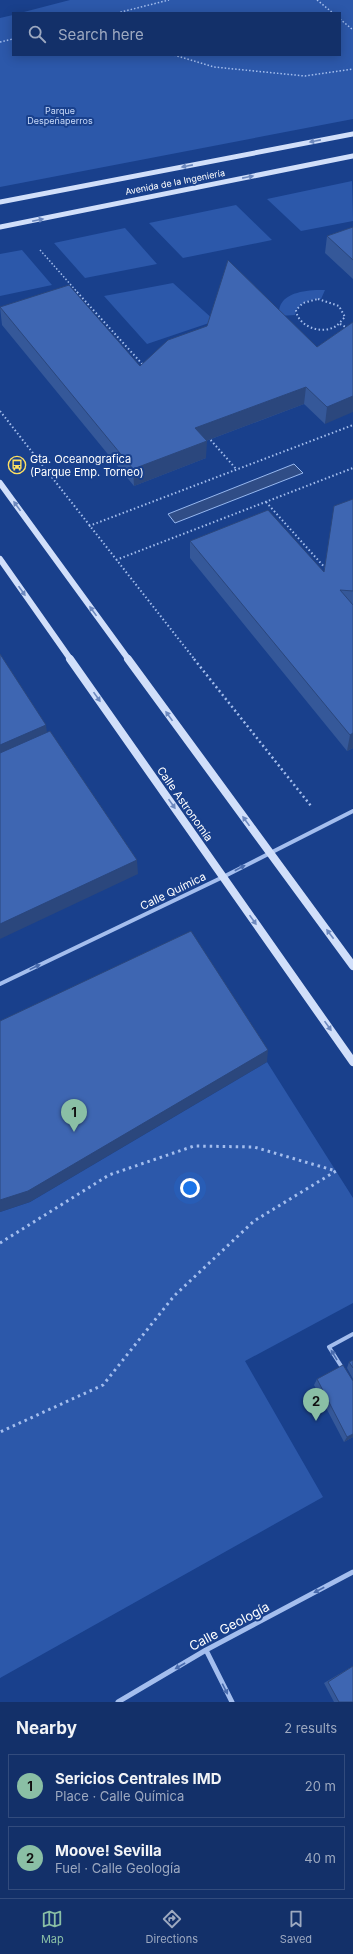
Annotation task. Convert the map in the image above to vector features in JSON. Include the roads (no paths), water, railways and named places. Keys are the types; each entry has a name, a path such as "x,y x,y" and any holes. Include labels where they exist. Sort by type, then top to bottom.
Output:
{"street":[{"name":"Avenida de la Ingeniería","path":"0,202 353,134"},
{"name":"Avenida de la Ingeniería","path":"0,228 353,156"},
{"path":"0,483 353,966"},
{"name":"Calle Astronomía","path":"0,559 353,1062"},
{"name":"Calle Química","path":"0,984 223,877 353,811"},
{"name":"Calle Geología","path":"118,1702 206,1650 353,1572"},
{"path":"206,1650 232,1702"}],"lane":[{"path":"345,1372 329,1347 353,1334"}],"place":[{"name":"Gta. Oceanografica (Parque Emp. Torneo)","path":"17,465"},
{"name":"Sericios Centrales IMD","path":"74,1132"},
{"name":"Moove! Sevilla","path":"316,1421"}],"park label":[{"name":"Parque Despeñaperros","path":"60,116"}]}
